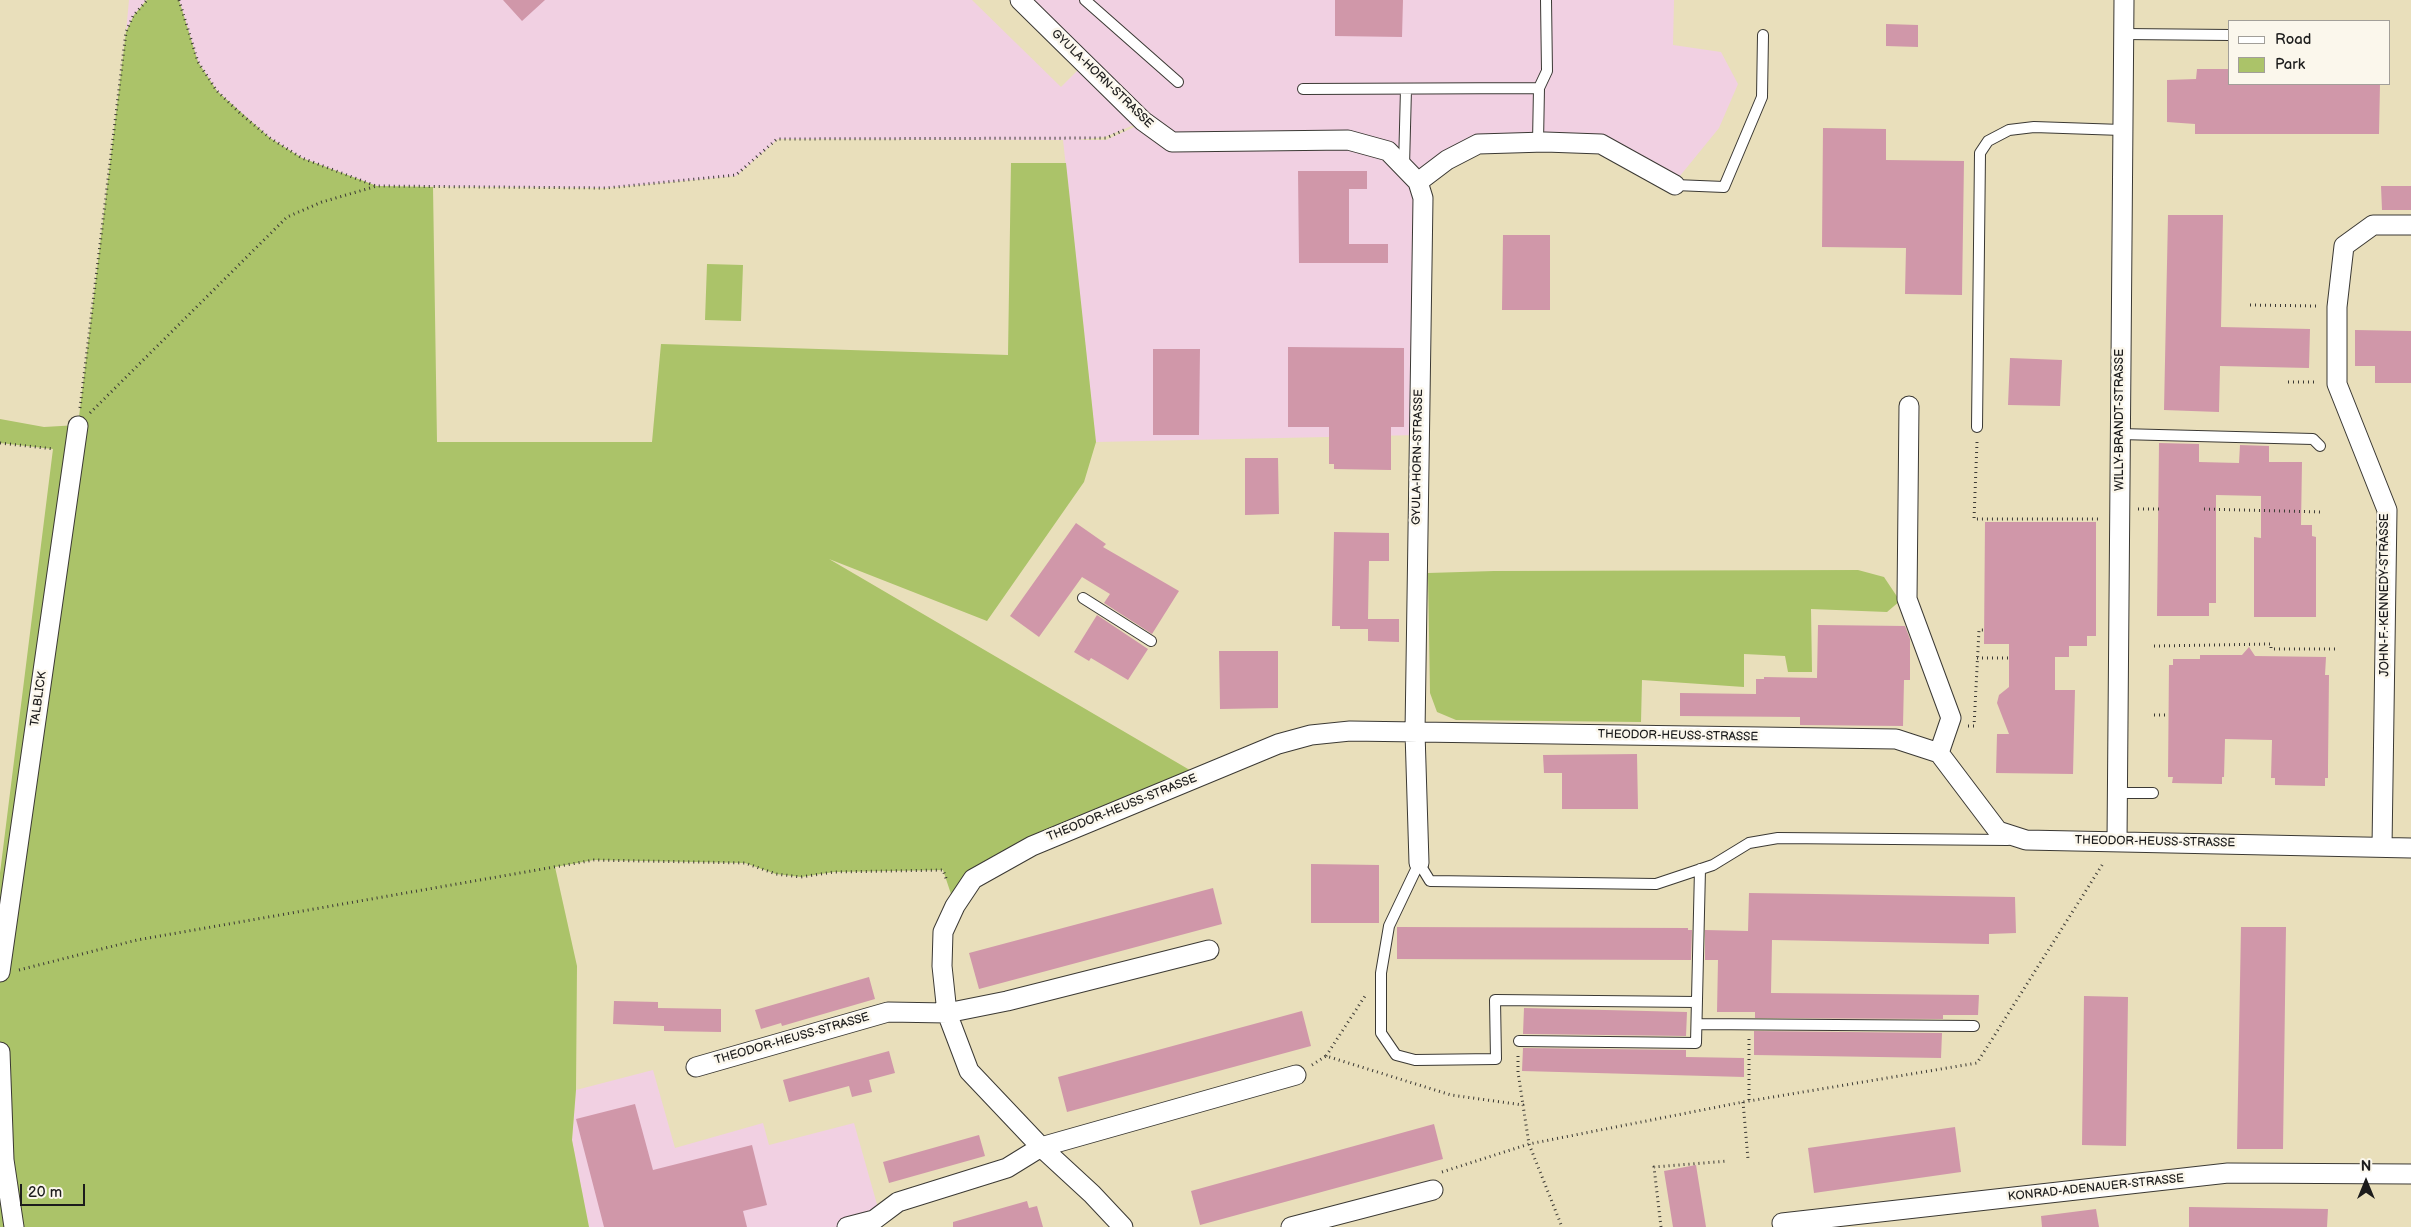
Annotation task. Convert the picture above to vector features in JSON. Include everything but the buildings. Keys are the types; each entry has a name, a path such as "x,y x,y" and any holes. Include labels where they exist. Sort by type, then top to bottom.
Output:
{"street":[{"name":"GYULA-HORN-STRASSE","path":"1020,0 1143,121 1172,142 1348,140 1388,151 1418,182 1423,198 1415,732"},
{"name":"WILLY-BRANDT-STRASSE","path":"2117,841 2124,0"},
{"path":"1418,182 1447,160 1478,144 1538,142 1601,144 1675,185"},
{"name":"JOHN-F.-KENNEDY-STRASSE","path":"2382,847 2387,510 2337,384 2338,307 2344,246 2373,226 2411,225"},
{"path":"1909,406 1907,599 1951,718 1939,753"},
{"name":"TALBLICK","path":"0,972 78,426"},
{"name":"THEODOR-HEUSS-STRASSE","path":"1123,1227 1092,1194 1041,1147 969,1071 947,1013 942,966 943,932 955,906 974,879 1032,846 1278,744 1310,735 1350,731 1896,739 1939,753 1998,831 2026,840 2411,848"},
{"path":"1415,732 1419,862"},
{"name":"THEODOR-HEUSS-STRASSE","path":"696,1067 888,1012 947,1013 1008,1001 1209,950"},
{"path":"0,1052 4,1160 14,1227"},
{"path":"847,1227 874,1220 898,1202 1006,1168 1041,1147 1296,1074"},
{"name":"KONRAD-ADENAUER-STRASSE","path":"1782,1223 2228,1173 2411,1174"},
{"path":"1291,1227 1430,1190"}],"lane":[{"path":"1086,0 1178,82"},
{"path":"1538,142 1539,88 1547,71 1546,0"},
{"path":"2124,34 2228,35"},
{"path":"1675,185 1724,187 1762,97 1763,35"},
{"path":"1303,88 1539,88"},
{"path":"1404,166 1406,89"},
{"path":"1977,427 1980,152 1988,141 2008,130 2034,127 2122,130"},
{"path":"2120,434 2313,438 2320,446"},
{"path":"1083,598 1151,641"},
{"path":"2118,793 2153,793"},
{"path":"1419,862 1430,881 1656,884 1713,865 1749,843 1778,838 2026,840"},
{"path":"1419,862 1389,926 1381,972 1381,1033 1396,1055 1415,1060 1496,1059 1495,1000 1697,1002"},
{"path":"1519,1041 1696,1043 1700,869"},
{"path":"1697,1024 1974,1026"}],"path":[{"path":"78,426 126,32 133,16 147,0"},
{"path":"179,0 198,62 217,91 242,115 270,138 302,158 377,186"},
{"path":"78,426 287,217 322,202 377,186 606,188 736,176 777,139 1106,138 1143,121"},
{"path":"2250,305 2316,306"},
{"path":"2288,382 2325,382"},
{"path":"1977,427 1974,519 2102,519"},
{"path":"0,443 75,450"},
{"path":"2204,509 2321,512"},
{"path":"1966,733 1963,726 1974,726 1978,630 1984,630"},
{"path":"2154,646 2271,644 2271,649 2336,649"},
{"path":"1977,658 2010,658"},
{"path":"2154,714 2166,714"},
{"path":"1430,1190 1430,1176 1529,1144 1743,1102 1977,1063 2117,841"},
{"path":"25,968 137,940 594,860 745,863 776,874 801,877 834,872 943,870 955,906"},
{"path":"1296,1074 1326,1056 1381,972"},
{"path":"1749,1025 1749,1101"},
{"path":"1519,1041 1518,1072 1529,1144 1562,1227"},
{"path":"1326,1056 1451,1095 1523,1105"},
{"path":"1743,1102 1748,1159"},
{"path":"1661,1227 1654,1167 1728,1161"}],"shaded area":[{"path":"129,0 146,0 134,15 126,32"},
{"path":"179,0 972,0 1061,87 1085,63 1020,0 1674,0 1673,45 1721,52 1738,84 1719,128 1675,182 1601,140 1484,141 1445,160 1418,180 1406,165 1388,149 1348,137 1172,142 1145,120 1089,68 1141,122 1105,137 1076,140 1106,140 1143,123 1171,144 1348,141 1388,152 1416,183 1421,199 1419,435 1096,442 1063,140 778,139 736,176 606,188 377,186 302,158 270,138 242,115 217,91 198,62"},
{"path":"653,1070 675,1148 763,1123 769,1145 854,1123 880,1215 867,1227 589,1227 572,1140 576,1090"}],"green space":[{"path":"147,0 179,0 198,62 217,91 270,138 302,158 377,186 433,187 437,442 652,442 661,344 1008,355 1011,163 1066,163 1096,442 1084,482 987,621 829,559 1200,776 973,879 955,906 943,870 834,872 801,877 776,874 745,863 594,860 555,867 577,966 576,1090 572,1140 589,1227 0,1227 0,873 53,449 0,443 0,419 44,427 78,425 126,32 134,15"},
{"path":"707,264 743,265 741,321 705,320"},
{"path":"1858,570 1884,577 1900,601 1887,612 1811,609 1812,672 1788,672 1785,656 1744,654 1744,687 1642,680 1641,722 1456,720 1437,712 1430,693 1428,573 1494,571"}]}
